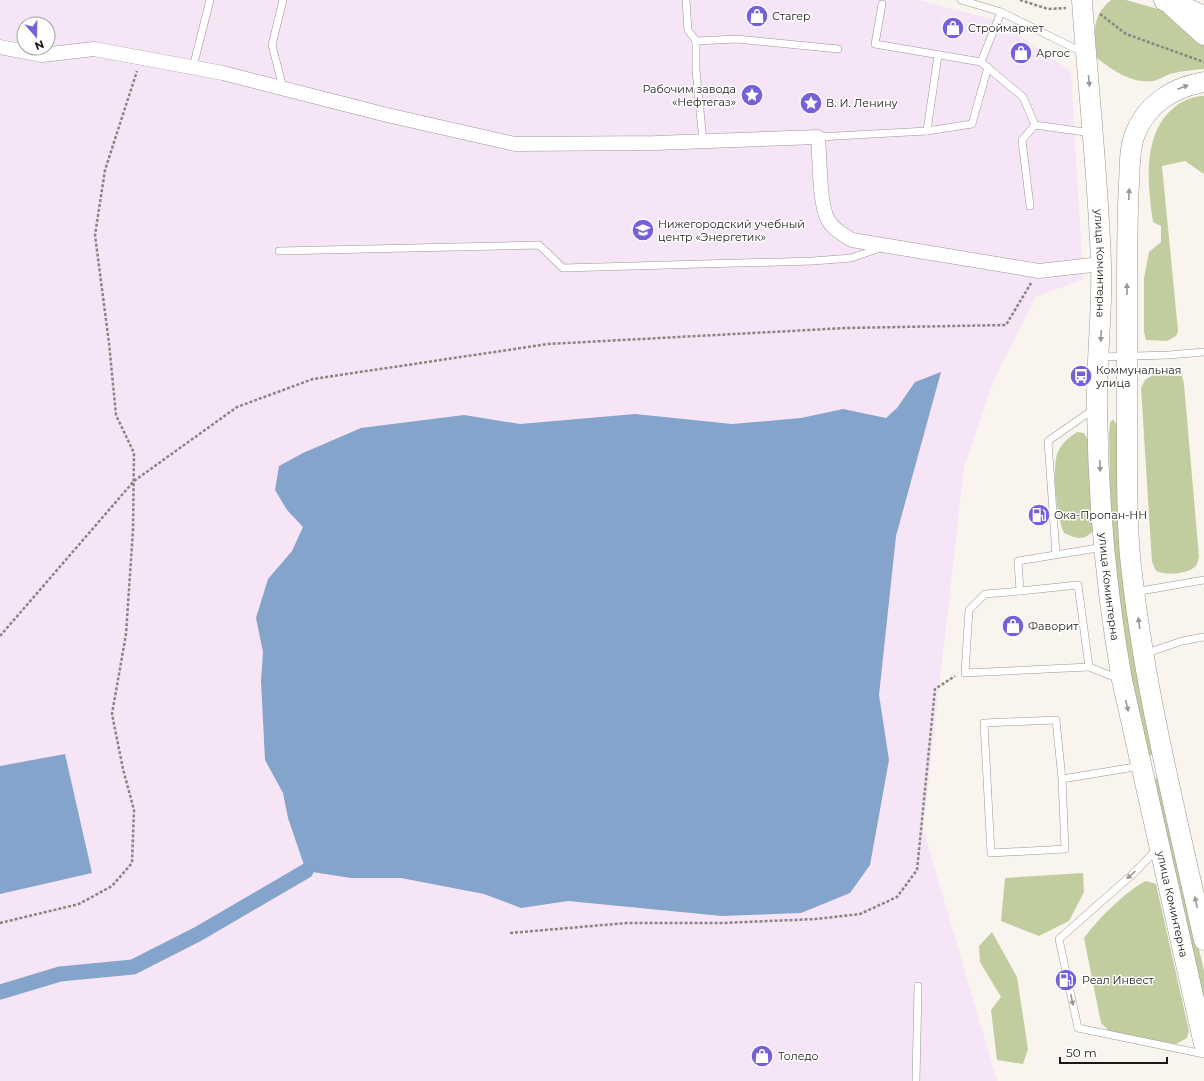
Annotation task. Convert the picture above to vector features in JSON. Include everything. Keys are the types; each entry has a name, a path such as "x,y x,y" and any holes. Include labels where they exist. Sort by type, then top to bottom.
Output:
{"main road":[{"path":"1166,0 1204,17"},
{"path":"1166,0 1204,35"},
{"name":"улица Коминтерна","path":"1077,4 1086,54 1094,134 1102,264 1100,356 1097,407 1104,547 1113,632 1159,848 1204,1044"},
{"path":"1204,82 1182,87 1166,95 1154,105 1141,122 1131,148 1127,233 1128,521 1134,592 1164,761 1204,940"},
{"path":"1141,766 1164,761"}],"street":[{"path":"0,47 42,55 94,49 193,67 223,73 387,115 515,144 818,138 823,207 828,221 839,232 852,240 1039,271 1102,264"}],"lane":[{"path":"193,67 210,0"},
{"path":"283,0 272,45 283,88"},
{"path":"686,0 688,30 696,41 696,70 703,141"},
{"path":"961,0 1001,12 1086,54"},
{"path":"882,4 875,44 981,62 1023,97 1035,125"},
{"path":"981,62 1001,12"},
{"path":"696,41 737,39 838,49"},
{"path":"927,131 938,55"},
{"path":"818,138 927,131 972,124 988,67"},
{"path":"1035,125 1094,134"},
{"path":"1030,206 1022,140 1035,125"},
{"path":"279,251 539,245 563,268 813,261 850,258 884,246"},
{"path":"1100,356 1204,352"},
{"path":"1056,554 1048,441 1097,407"},
{"path":"1020,590 1018,561 1104,547"},
{"path":"1134,592 1204,580"},
{"path":"1089,667 1078,584 985,594 970,610 965,673 1089,667 1122,680"},
{"path":"1144,654 1182,641 1204,637"},
{"path":"1056,720 1062,779 1065,849 991,853 984,723 1056,720"},
{"path":"1062,779 1141,766"},
{"path":"1159,848 1135,872 1059,939 1078,1028 1204,1054"},
{"path":"916,1081 918,986"}],"path":[{"path":"1020,0 1048,9 1077,4"},
{"path":"1098,13 1126,34 1204,62"},
{"path":"0,923 79,904 112,886 132,863 134,810 123,769 112,714 126,634 133,530 134,453 116,415 109,343 95,235 105,170 141,58"},
{"path":"0,636 134,481 237,407 313,379 548,344 846,328 1006,325 1039,271"},
{"path":"510,933 627,923 722,923 816,919 860,914 897,897 917,870 935,689 954,676 965,673"}],"shaded area":[{"path":"0,0 919,0 1002,22 1071,72 1083,279 1036,297 994,379 964,468 923,828 997,1081 0,1081"}],"green space":[{"path":"1111,0 1126,0 1176,14 1204,39 1204,69 1174,73 1153,81 1145,81 1123,75 1103,63 1097,58 1095,26 1104,6"},
{"path":"1204,96 1204,174 1185,161 1162,166 1178,331 1176,336 1167,341 1146,340 1144,332 1144,278 1149,252 1161,242 1161,226 1153,222 1149,190 1150,156 1153,140 1159,125 1169,112 1182,102"},
{"path":"1153,375 1182,376 1184,384 1199,557 1196,566 1182,573 1165,573 1156,571 1152,562 1141,388 1145,380"},
{"path":"1113,419 1117,425 1118,511 1154,754 1149,756 1128,664 1119,600 1110,497 1109,433 1110,423"},
{"path":"1077,432 1084,433 1090,444 1094,530 1087,536 1080,538 1064,533 1061,526 1057,505 1055,480 1056,459 1058,452 1066,440"},
{"path":"1158,778 1161,784 1204,971 1204,1006 1154,779"},
{"path":"1083,873 1084,892 1069,921 1039,936 1001,921 1005,878"},
{"path":"1146,881 1156,884 1189,1031 1187,1038 1176,1044 1110,1032 1101,1023 1084,938 1113,906 1130,891"},
{"path":"992,932 1017,977 1028,1049 1023,1064 997,1060 991,1010 1001,997 980,962 979,946"}],"water":[{"path":"941,372 896,536 879,695 889,760 870,865 850,893 801,913 722,916 568,901 521,908 484,894 401,878 351,878 306,871 288,818 283,793 265,760 261,681 263,652 256,618 268,579 292,551 303,527 287,510 275,490 279,466 303,453 361,428 464,415 520,424 635,414 732,424 801,418 843,409 886,418 897,408 915,382"},
{"path":"65,754 92,873 0,894 0,766"}],"waterway":[{"path":"0,992 60,974 133,967 198,934 306,871"}],"place":[{"name":"Стагер","path":"757,16"},
{"name":"Строймаркет","path":"953,28"},
{"name":"Аргос","path":"1021,53"},
{"name":"Рабочим завода «Нефтегаз»","path":"752,95"},
{"name":"В. И. Ленину","path":"811,103"},
{"name":"Нижегородский учебный центр «Энергетик»","path":"643,230"},
{"name":"Коммунальная улица","path":"1081,376"},
{"name":"Ока-Пропан-НН","path":"1039,515"},
{"name":"Фаворит","path":"1013,626"},
{"name":"Реал Инвест","path":"1066,980"},
{"name":"Толедо","path":"762,1056"}]}
